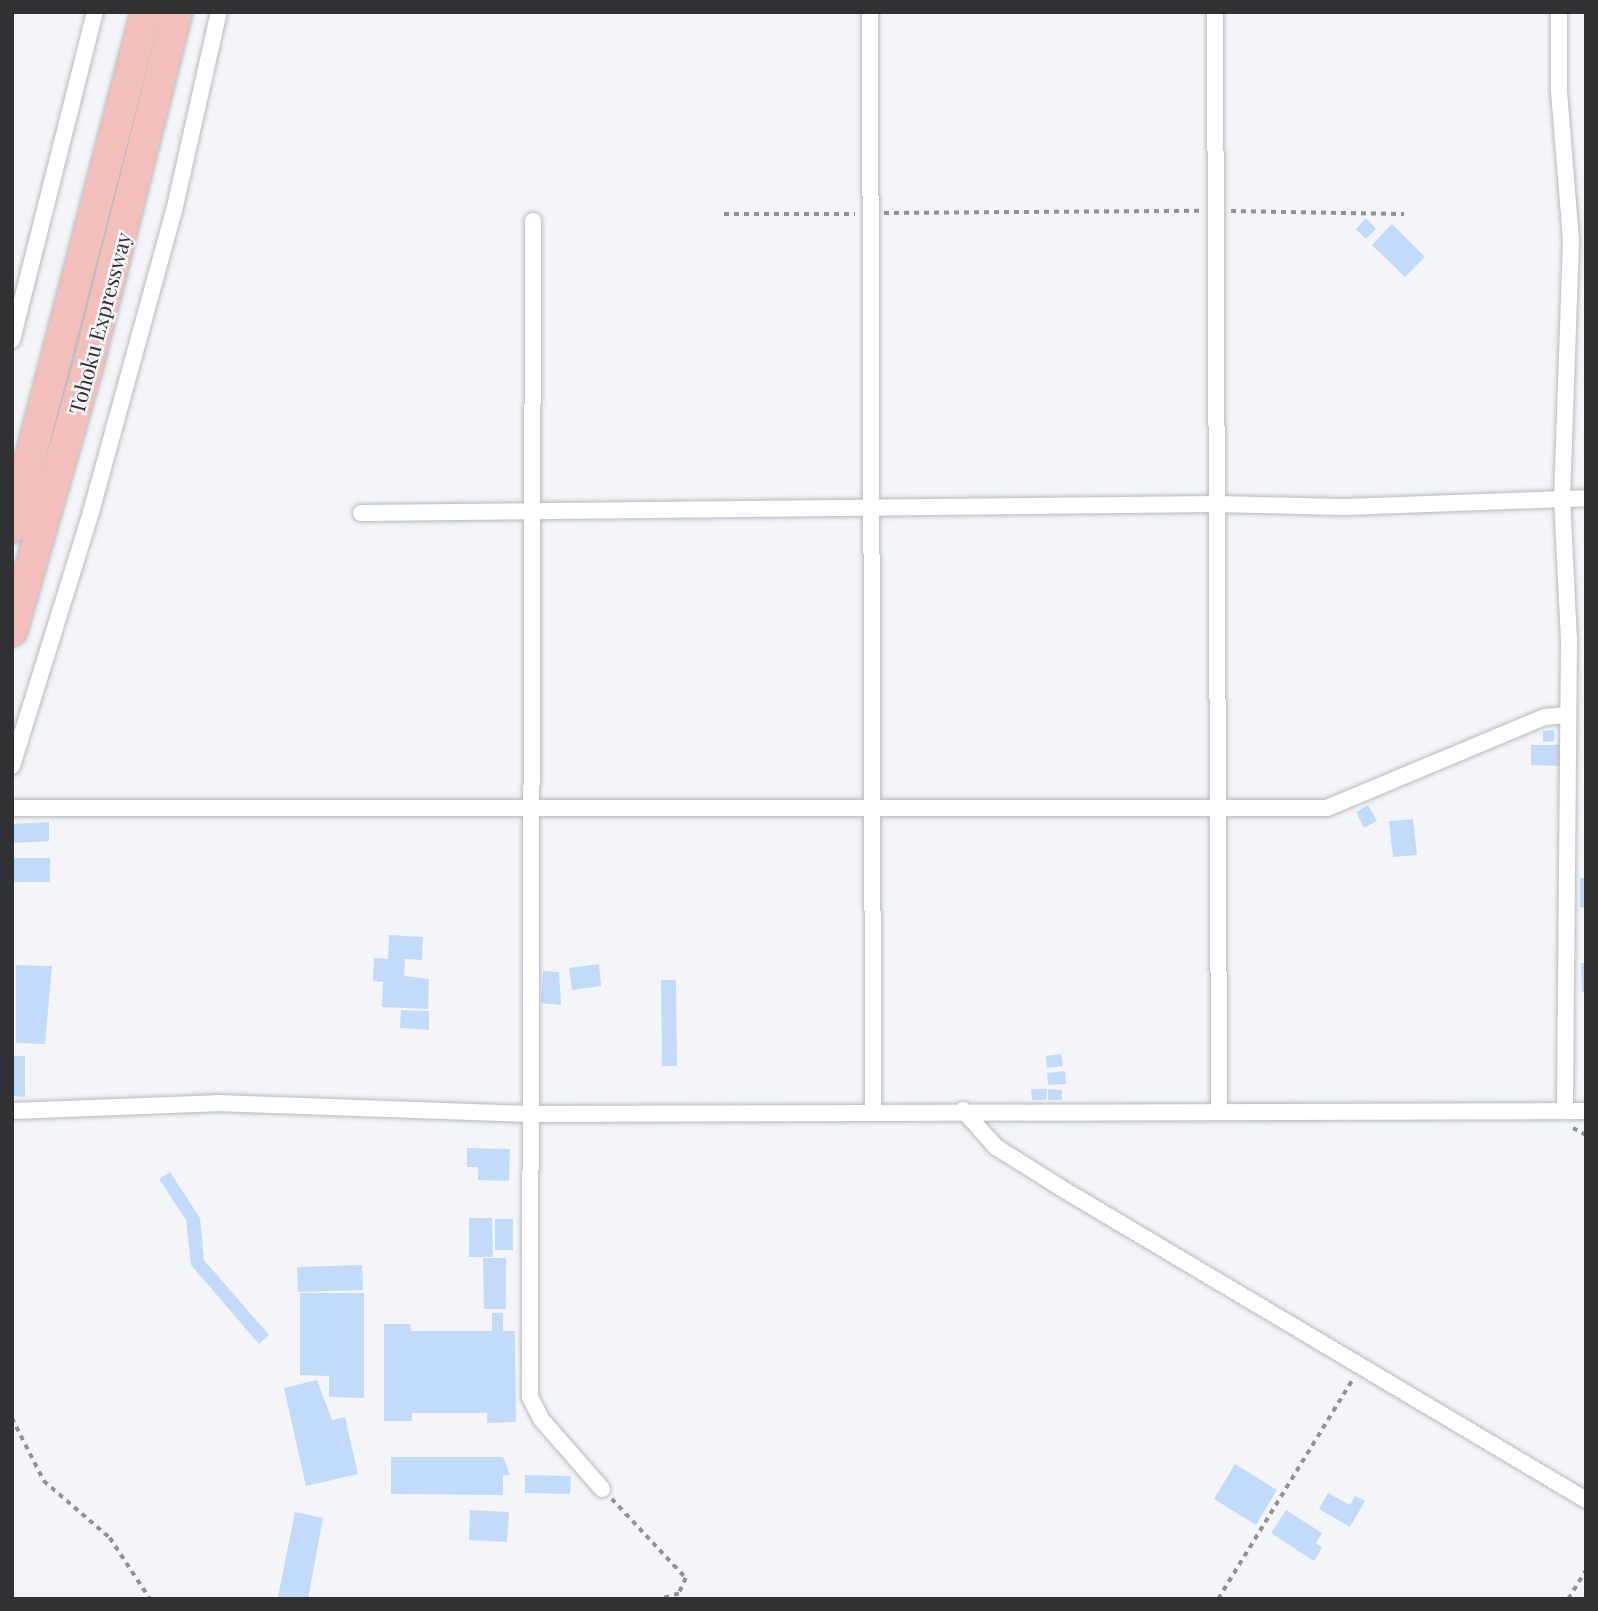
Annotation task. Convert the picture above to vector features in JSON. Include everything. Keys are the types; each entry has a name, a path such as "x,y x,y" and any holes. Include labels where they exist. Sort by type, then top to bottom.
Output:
{"highway":[{"name":"Tohoku Expressway","path":"12,528 146,12"},
{"name":"Tohoku Expressway","path":"12,631 87,370 177,12"}],"street":[{"path":"12,340 95,12"},
{"path":"12,766 91,512 174,211 219,12"},
{"path":"870,12 872,510 869,808 873,1109"},
{"path":"1215,12 1219,211 1216,504 1219,1112"},
{"path":"1559,12 1559,91 1571,241 1562,498 1568,715 1566,1111"},
{"path":"533,221 528,514 531,808 530,1397 541,1419 602,1489"},
{"path":"361,513 528,514 1216,504 1344,507 1586,498"},
{"path":"12,808 1336,807 1537,720 1568,715"},
{"path":"12,1111 290,1103 531,1114 873,1109 1586,1111"},
{"path":"963,1110 996,1147 1586,1500"}],"path":[{"path":"724,214 1219,211 1404,214"},
{"path":"1218,1599 1360,1366"},
{"path":"12,1418 44,1481 110,1538 150,1599"},
{"path":"602,1489 681,1568 685,1586 662,1599"},
{"path":"1568,1599 1586,1570"}],"building":[{"path":"1366,218 1376,229 1366,239 1356,229"},
{"path":"1392,224 1425,257 1405,277 1372,245"},
{"path":"1554,730 1554,741 1543,742 1543,731"},
{"path":"1531,745 1560,745 1560,766 1531,765"},
{"path":"1368,805 1377,821 1364,828 1356,812"},
{"path":"1413,819 1417,855 1393,857 1389,821"},
{"path":"49,822 49,841 12,843 12,824"},
{"path":"12,858 50,858 50,882 12,882"},
{"path":"1580,878 1586,878 1586,908 1580,907"},
{"path":"389,935 423,937 422,960 405,959 404,976 429,979 428,1009 382,1007 383,982 373,981 374,958 388,959"},
{"path":"1581,963 1586,963 1586,992 1582,992"},
{"path":"599,964 601,986 572,990 569,968"},
{"path":"16,965 52,966 45,1044 16,1043"},
{"path":"543,971 559,972 561,1005 541,1003"},
{"path":"661,980 676,980 677,1066 662,1066"},
{"path":"401,1010 429,1011 429,1030 400,1028"},
{"path":"1061,1054 1063,1066 1047,1068 1046,1056"},
{"path":"12,1056 25,1056 25,1097 12,1096"},
{"path":"1065,1071 1066,1084 1048,1085 1047,1073"},
{"path":"1031,1089 1047,1089 1046,1100 1032,1100"},
{"path":"1048,1089 1062,1090 1062,1100 1048,1100"},
{"path":"467,1148 510,1149 509,1181 478,1180 478,1167 467,1167"},
{"path":"170,1172 200,1218 204,1260 269,1335 259,1344 191,1265 186,1220 159,1179"},
{"path":"469,1218 492,1218 493,1257 469,1257"},
{"path":"495,1219 513,1219 513,1250 495,1250"},
{"path":"483,1258 506,1258 506,1309 484,1309"},
{"path":"362,1265 363,1290 298,1292 297,1267"},
{"path":"300,1293 364,1293 364,1398 329,1397 329,1376 300,1375"},
{"path":"492,1313 503,1313 503,1331 515,1331 516,1422 487,1423 487,1413 412,1413 412,1421 384,1421 384,1324 410,1324 411,1331 492,1331"},
{"path":"317,1380 332,1420 345,1417 358,1474 306,1486 284,1388"},
{"path":"391,1457 503,1457 510,1475 503,1475 503,1495 391,1494"},
{"path":"1235,1464 1277,1490 1256,1525 1214,1499"},
{"path":"525,1475 571,1476 570,1494 525,1493"},
{"path":"1328,1493 1350,1505 1355,1496 1365,1501 1350,1527 1319,1509"},
{"path":"470,1510 509,1512 507,1542 469,1540"},
{"path":"1286,1510 1322,1533 1316,1543 1322,1548 1314,1561 1271,1533"},
{"path":"295,1512 323,1518 308,1599 278,1597"}]}
